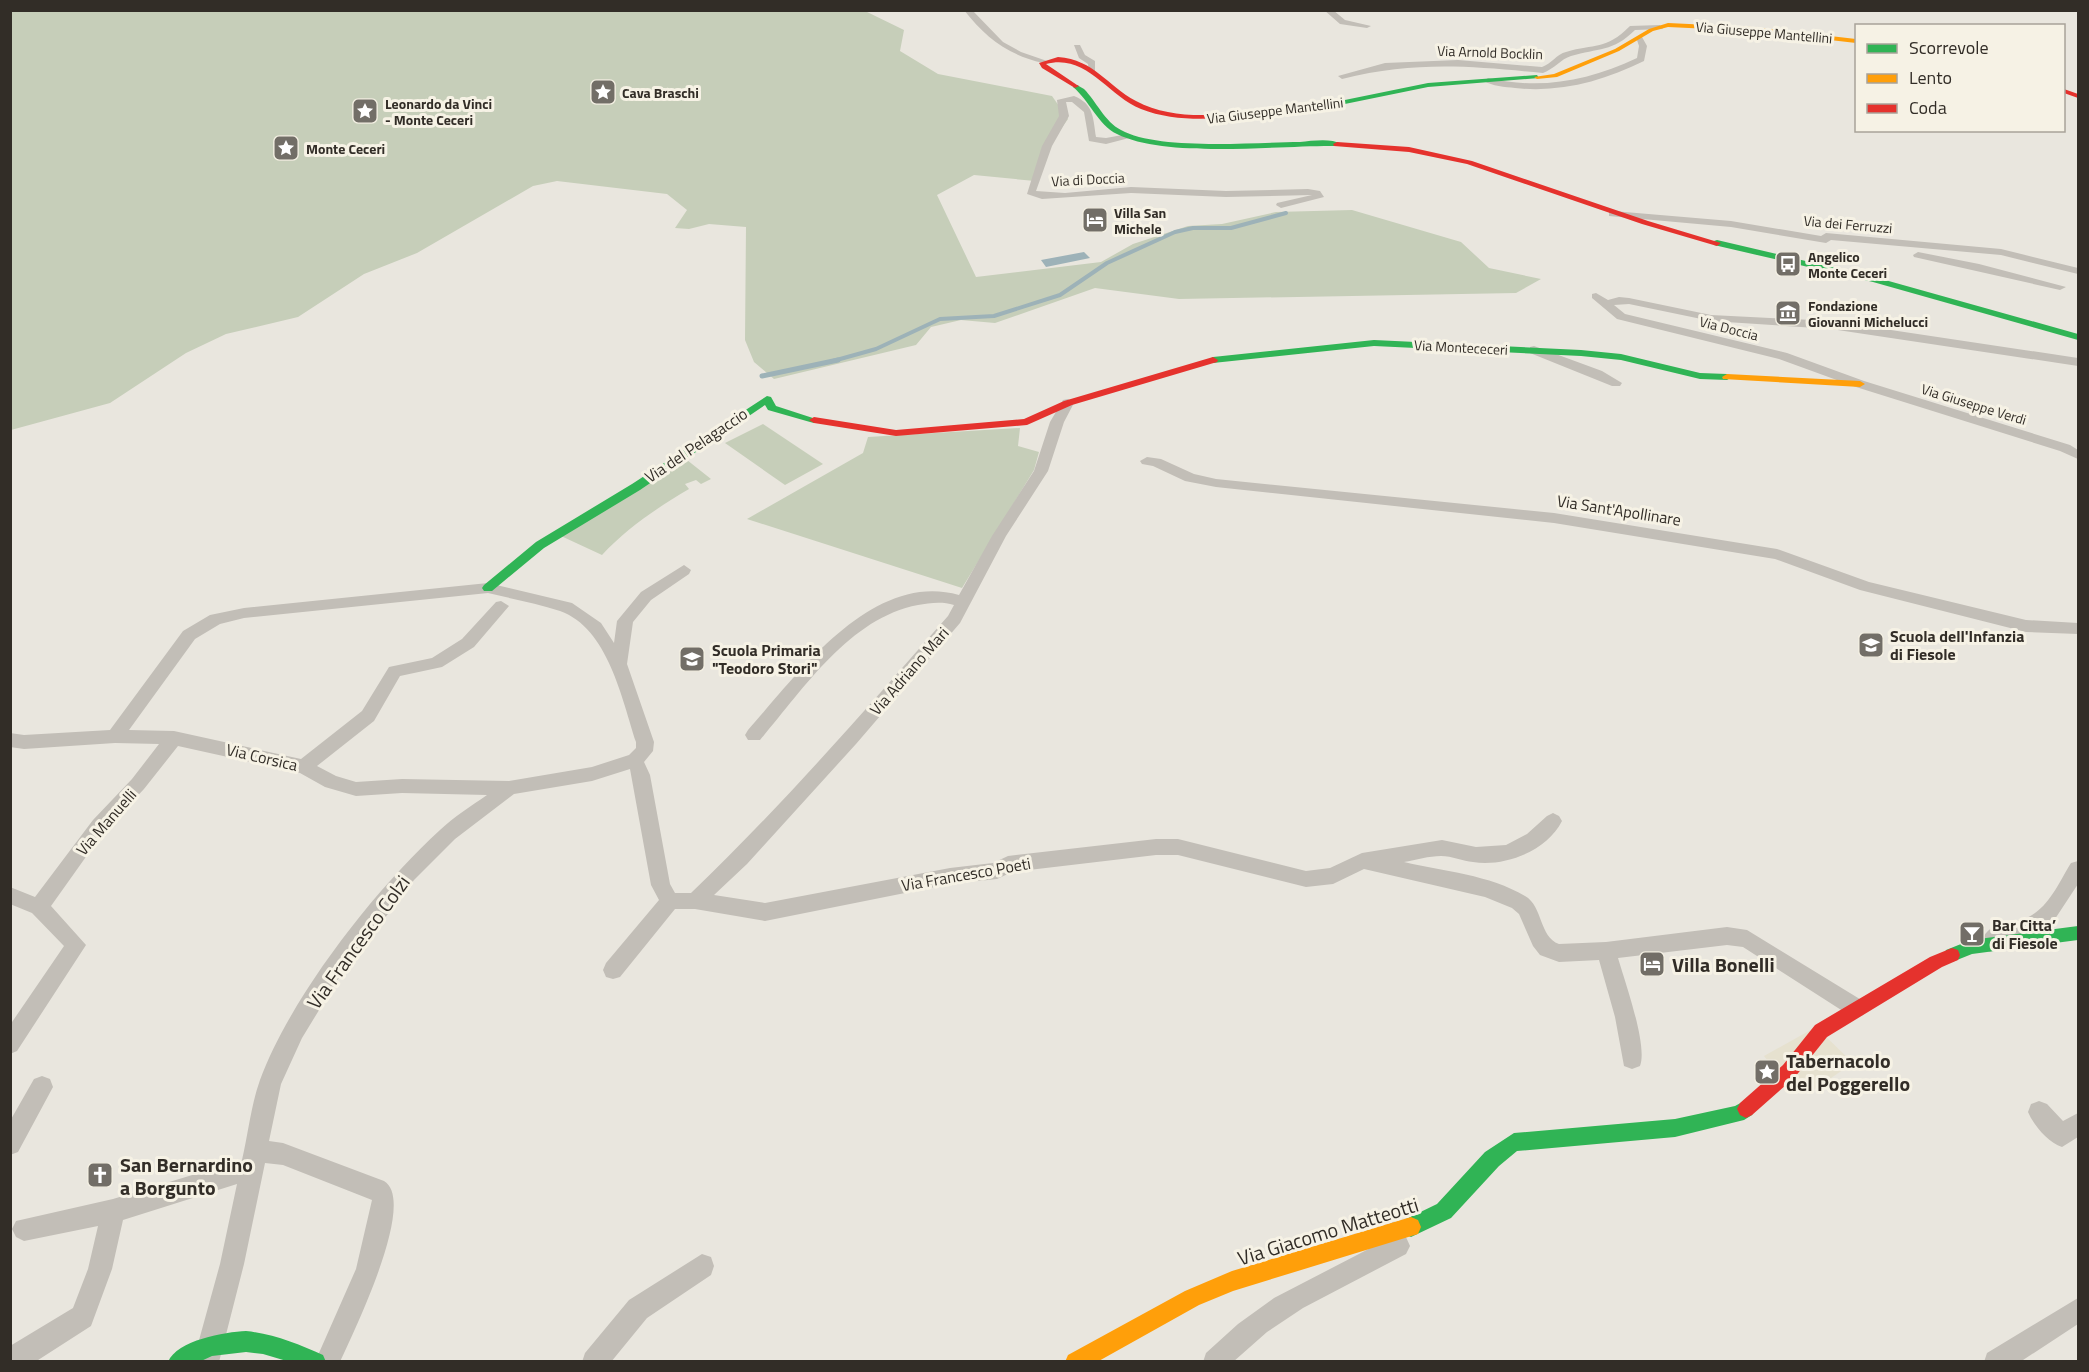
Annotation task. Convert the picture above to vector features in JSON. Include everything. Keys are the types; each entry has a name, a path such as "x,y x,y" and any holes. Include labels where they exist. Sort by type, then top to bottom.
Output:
{"main road":[{"name":"Via Giuseppe Mantellini","path":"1043,61 1053,58 1073,58 1142,107 1158,113 1191,118 1234,117 1302,109 1407,88 1555,76 1585,65 1660,27 1677,25 1742,28 1855,41"},
{"path":"1043,61 1044,67 1085,92 1112,125 1128,137 1165,144 1284,141 1417,151 1482,167 1613,214 1701,241 1875,280 2079,337"},
{"name":"Via Montececeri","path":"1068,403 1219,358 1241,354 1374,343 1534,350 1621,357 1700,376 1860,384"},
{"name":"Via del Pelagaccio","path":"488,588 506,569 541,543 638,486 735,416 767,399 772,408 804,418 896,433 1027,422 1068,403"},
{"name":"Via Giacomo Matteotti","path":"1075,1362 1192,1298 1232,1281 1421,1224 1444,1211 1492,1159 1514,1142 1675,1128 1720,1120 1747,1109 1780,1078 1821,1031 1936,962 1971,947 2079,933"},
{"path":"178,1362 208,1352 231,1339 282,1349 316,1362"}],"street":[{"path":"967,10 992,39 1015,52 1043,61"},
{"path":"1327,10 1343,22 1367,26"},
{"name":"Via Arnold Bocklin","path":"1342,76 1385,66 1458,62 1543,70 1551,67 1566,54 1598,50 1620,41 1633,28 1660,27"},
{"path":"1077,47 1082,56 1092,63 1092,70"},
{"name":"Via di Doccia","path":"1128,137 1107,141 1092,139 1092,118 1088,109 1074,99 1061,100 1064,116 1047,146 1031,192 1042,196 1148,190 1226,194 1308,192 1318,195 1316,199 1281,205"},
{"name":"Via dei Ferruzzi","path":"1613,214 1731,224 1826,240 1826,236 2001,252 2079,271"},
{"path":"1826,240 1968,264 2060,287"},
{"name":"Via Doccia","path":"1596,296 1607,304 1610,311 1621,317 1783,356 1860,384"},
{"path":"1607,304 1619,300 1629,301 1732,321 1831,325 2079,362"},
{"path":"1534,350 1616,383"},
{"name":"Via Giuseppe Verdi","path":"1860,384 2065,447 2079,454"},
{"name":"Via Adriano Mari","path":"695,901 740,858 865,722 954,619 999,536 1041,471 1057,422 1068,403"},
{"name":"Via Sant'Apollinare","path":"1147,461 1155,462 1190,478 1216,483 1554,518 1777,554 1865,586 2026,626 2079,629"},
{"path":"619,664 625,621 646,596 684,570"},
{"path":"115,736 180,645 197,628 216,619 244,613 331,603 488,588 567,607 595,627 619,664 645,742 644,751 635,760 592,774 509,788"},
{"path":"754,735 847,633 880,609 916,598 951,596 963,603"},
{"path":"304,767 368,716 395,671 436,663 468,642 501,606"},
{"name":"Via Corsica","path":"10,740 24,742 115,736 174,738 304,767 331,782 356,789 402,786 509,788"},
{"name":"Via Manuelli","path":"39,907 99,825 138,784 174,738"},
{"path":"613,970 670,901 661,885 641,775 635,760"},
{"name":"Via Francesco Colzi","path":"208,1352 230,1275 270,1083 295,1031 331,972 407,874 448,834 509,788"},
{"name":"Via Francesco Poeti","path":"670,901 695,901 765,912 950,876 997,871 1008,864 1156,846 1178,847 1306,879 1333,876 1362,861 1443,849 1476,855 1509,853 1534,839 1553,821"},
{"path":"1362,861 1487,889 1519,902 1526,908 1540,940 1547,949 1559,953 1606,951 1727,936 1747,939 1856,1008"},
{"path":"1990,944 1994,934 2001,930 2043,919 2079,869"},
{"path":"10,895 39,907 76,945 10,1044"},
{"path":"1606,951 1626,1017 1632,1059"},
{"path":"10,1144 42,1087"},
{"path":"2039,1112 2062,1136 2079,1124"},
{"path":"24,1229 113,1211 253,1159 283,1154 375,1189 381,1192 384,1205 368,1271 327,1362"},
{"path":"10,1359 24,1354 82,1317 100,1269 113,1211"},
{"path":"1215,1362 1229,1347 1289,1303 1374,1261 1398,1246 1392,1233"},
{"path":"594,1362 638,1309 702,1266"},
{"path":"1996,1362 2079,1310"}],"green space":[{"path":"11,11 865,11 904,30 900,51 938,74 1052,96 1068,119 1051,143 1035,181 974,175 937,195 976,277 1101,262 1133,244 1188,226 1222,224 1276,212 1352,210 1461,242 1489,268 1541,279 1516,293 1179,299 1095,288 995,323 961,320 931,327 916,345 774,379 754,362 745,340 746,227 709,224 689,229 675,228 687,210 667,194 557,181 533,186 417,253 364,274 298,317 226,334 186,353 110,403 11,430"},
{"path":"763,424 823,464 785,485 725,443"},
{"path":"1020,428 1018,446 1039,452 1034,470 962,588 747,519 863,453 868,437"},
{"path":"687,460 711,479 701,484 696,480 685,484 689,489 643,519 602,555 561,536"}],"shaded area":[{"path":"1816,1027 1853,1063 1812,1091 1789,1071 1781,1078 1764,1056"}],"water":[{"path":"1084,252 1090,258 1046,267 1041,260"}],"waterway":[{"path":"833,361 876,349 940,319 994,316 1060,295 1107,263 1175,232 1193,228 1231,228 1286,213"},
{"path":"762,376 838,360"}],"traffic: fast":[{"path":"1259,113 1335,104 1428,85 1537,77"},
{"path":"1075,86 1087,96 1112,128 1137,139 1162,143 1223,146 1337,144"},
{"path":"1717,243 1875,280 2078,337"},
{"path":"1213,360 1374,343 1581,353 1621,357 1700,376 1727,377"},
{"path":"488,588 540,545 636,487 767,399 772,408 814,420"},
{"path":"1952,955 1971,947 2078,933"},
{"path":"1411,1227 1444,1211 1492,1159 1514,1142 1675,1128 1738,1114 1746,1109"},
{"path":"178,1362 212,1345 246,1341 280,1348 316,1362"}],"traffic: slow":[{"path":"1537,77 1555,76 1617,50 1651,30 1668,25 1752,29 1855,41"},
{"path":"1727,377 1860,384"},
{"path":"1075,1362 1192,1298 1232,1281 1411,1227"}],"traffic: jam":[{"path":"1075,86 1044,67 1042,63 1058,59 1071,60 1084,65 1132,102 1159,112 1202,117 1259,113"},
{"path":"2065,91 2078,96"},
{"path":"1337,144 1409,150 1469,163 1505,173 1645,223 1717,243"},
{"path":"814,420 896,433 1027,422 1068,403 1213,360"},
{"path":"1746,1109 1789,1071 1821,1031 1936,962 1952,955"}],"place":[{"name":"Cava Braschi","path":"603,92"},
{"name":"Leonardo da Vinci - Monte Ceceri","path":"365,111"},
{"name":"Monte Ceceri","path":"286,148"},
{"name":"Villa San Michele","path":"1095,220"},
{"name":"Angelico Monte Ceceri","path":"1788,264"},
{"name":"Fondazione Giovanni Michelucci","path":"1788,313"},
{"name":"Scuola dell'Infanzia di Fiesole","path":"1871,645"},
{"name":"Scuola Primaria \"Teodoro Stori\"","path":"692,659"},
{"name":"Bar Citta’ di Fiesole","path":"1972,934"},
{"name":"Villa Bonelli","path":"1652,964"},
{"name":"Tabernacolo del Poggerello","path":"1767,1072"},
{"name":"San Bernardino a Borgunto","path":"100,1175"}]}
